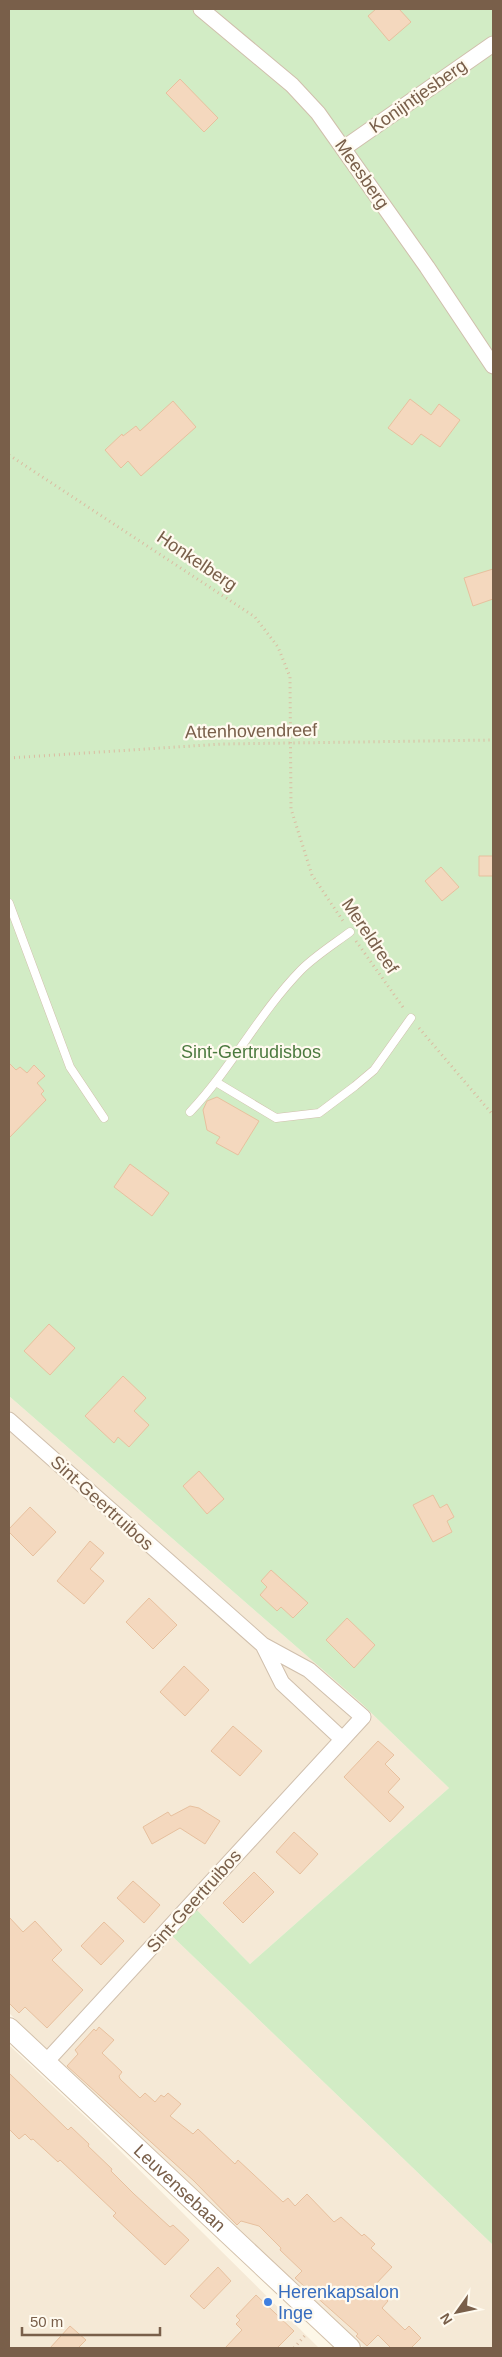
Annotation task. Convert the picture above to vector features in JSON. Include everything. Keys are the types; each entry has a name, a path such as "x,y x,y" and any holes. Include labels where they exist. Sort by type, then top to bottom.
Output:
{"street":[{"name":"Meesberg","path":"201,9 292,85 318,113 493,366"},
{"name":"Konijntjesberg","path":"344,148 493,44"},
{"name":"Sint-Geertruibos","path":"9,1420 263,1645 309,1670 363,1717 46,2063"},
{"name":"Sint-Geertruibos","path":"263,1645 282,1683 342,1739"},
{"name":"Leuvensebaan","path":"9,2028 350,2348"}],"lane":[{"path":"9,903 70,1067 104,1118"},
{"path":"190,1112 216,1082 270,1007 302,969 350,932"},
{"path":"216,1082 276,1118 319,1113 374,1070 411,1018"}],"path":[{"name":"Honkelberg","path":"9,455 255,617 278,647 290,676 289,744"},
{"name":"Attenhovendreef","path":"9,758 222,744 493,740"},
{"name":"Mereldreef","path":"289,744 291,808 312,875 411,1018 493,1115"},
{"path":"294,2348 311,2329"}],"shaded area":[{"path":"9,1396 361,1703 449,1788 250,1964 197,1910 172,1936 493,2245 493,2348 364,2348 9,2013"},
{"path":"9,2045 94,2125 319,2348 9,2348"}],"green space":[{"name":"Sint-Gertrudisbos","path":"9,9 493,9 493,2245 172,1936 197,1910 250,1964 449,1788 361,1703 9,1396"}],"building":[{"path":"376,9 399,9 411,22 389,41 368,16"},
{"path":"180,79 218,118 204,132 166,93"},
{"path":"410,399 431,415 439,404 460,420 440,447 421,434 412,445 388,428"},
{"path":"173,401 196,427 141,476 128,461 121,468 105,450 122,434 123,436 136,426 140,431"},
{"path":"493,569 493,599 473,606 464,578"},
{"path":"479,856 493,856 493,876 479,876"},
{"path":"441,867 459,887 442,901 425,881"},
{"path":"9,1063 16,1070 20,1067 27,1073 34,1065 45,1076 37,1083 44,1091 41,1094 46,1100 9,1138"},
{"path":"217,1097 259,1121 238,1155 216,1143 220,1137 207,1130 203,1110 207,1101"},
{"path":"130,1164 169,1193 152,1216 114,1187"},
{"path":"49,1324 75,1348 50,1375 24,1351"},
{"path":"123,1376 146,1398 134,1411 149,1425 129,1447 118,1437 114,1443 85,1416"},
{"path":"199,1471 224,1499 207,1514 183,1486"},
{"path":"433,1495 440,1508 447,1504 454,1517 447,1521 452,1532 433,1542 413,1505"},
{"path":"30,1507 56,1532 33,1556 9,1532 9,1529"},
{"path":"90,1541 104,1553 90,1569 104,1581 84,1604 57,1581"},
{"path":"271,1570 308,1603 293,1618 281,1607 277,1611 260,1595 267,1587 261,1581"},
{"path":"149,1598 177,1625 153,1649 126,1622"},
{"path":"347,1618 375,1645 354,1668 326,1640"},
{"path":"184,1666 209,1690 185,1716 160,1692"},
{"path":"233,1726 262,1751 240,1776 211,1751"},
{"path":"378,1741 394,1755 385,1764 400,1779 388,1792 404,1807 390,1822 344,1777"},
{"path":"190,1806 199,1808 220,1821 205,1844 180,1828 152,1844 143,1827 168,1812 171,1816"},
{"path":"294,1832 318,1854 300,1874 276,1852"},
{"path":"254,1872 274,1892 243,1923 223,1903"},
{"path":"133,1881 160,1905 144,1923 117,1898"},
{"path":"9,1917 23,1932 35,1921 62,1950 52,1960 83,1990 47,2028 25,2007 19,2013 9,2003"},
{"path":"104,1922 124,1941 101,1965 81,1946"},
{"path":"99,2027 114,2040 102,2053 122,2072 119,2076 120,2079 140,2098 145,2093 155,2102 161,2095 164,2097 168,2093 181,2104 170,2116 193,2134 198,2129 235,2164 238,2160 283,2202 288,2198 295,2206 307,2194 334,2222 341,2217 362,2236 364,2234 375,2244 371,2248 392,2267 373,2287 388,2301 382,2308 405,2330 409,2326 421,2338 411,2348 391,2348 378,2335 367,2346 356,2336 358,2334 295,2278 302,2271 259,2226 241,2221 237,2225 194,2181 67,2066 78,2054 75,2050 94,2029 96,2031"},
{"path":"9,2073 68,2130 71,2127 89,2144 88,2146 134,2194 170,2227 173,2225 189,2240 165,2265 113,2216 116,2213 60,2160 58,2162 25,2134 19,2139 9,2129"},
{"path":"218,2267 231,2281 204,2309 190,2296"},
{"path":"256,2295 294,2331 277,2348 225,2348 242,2330 236,2324 240,2320 236,2316"},
{"path":"70,2326 86,2340 78,2348 50,2348"}],"place":[{"name":"Herenkapsalon Inge","path":"268,2302"}]}
